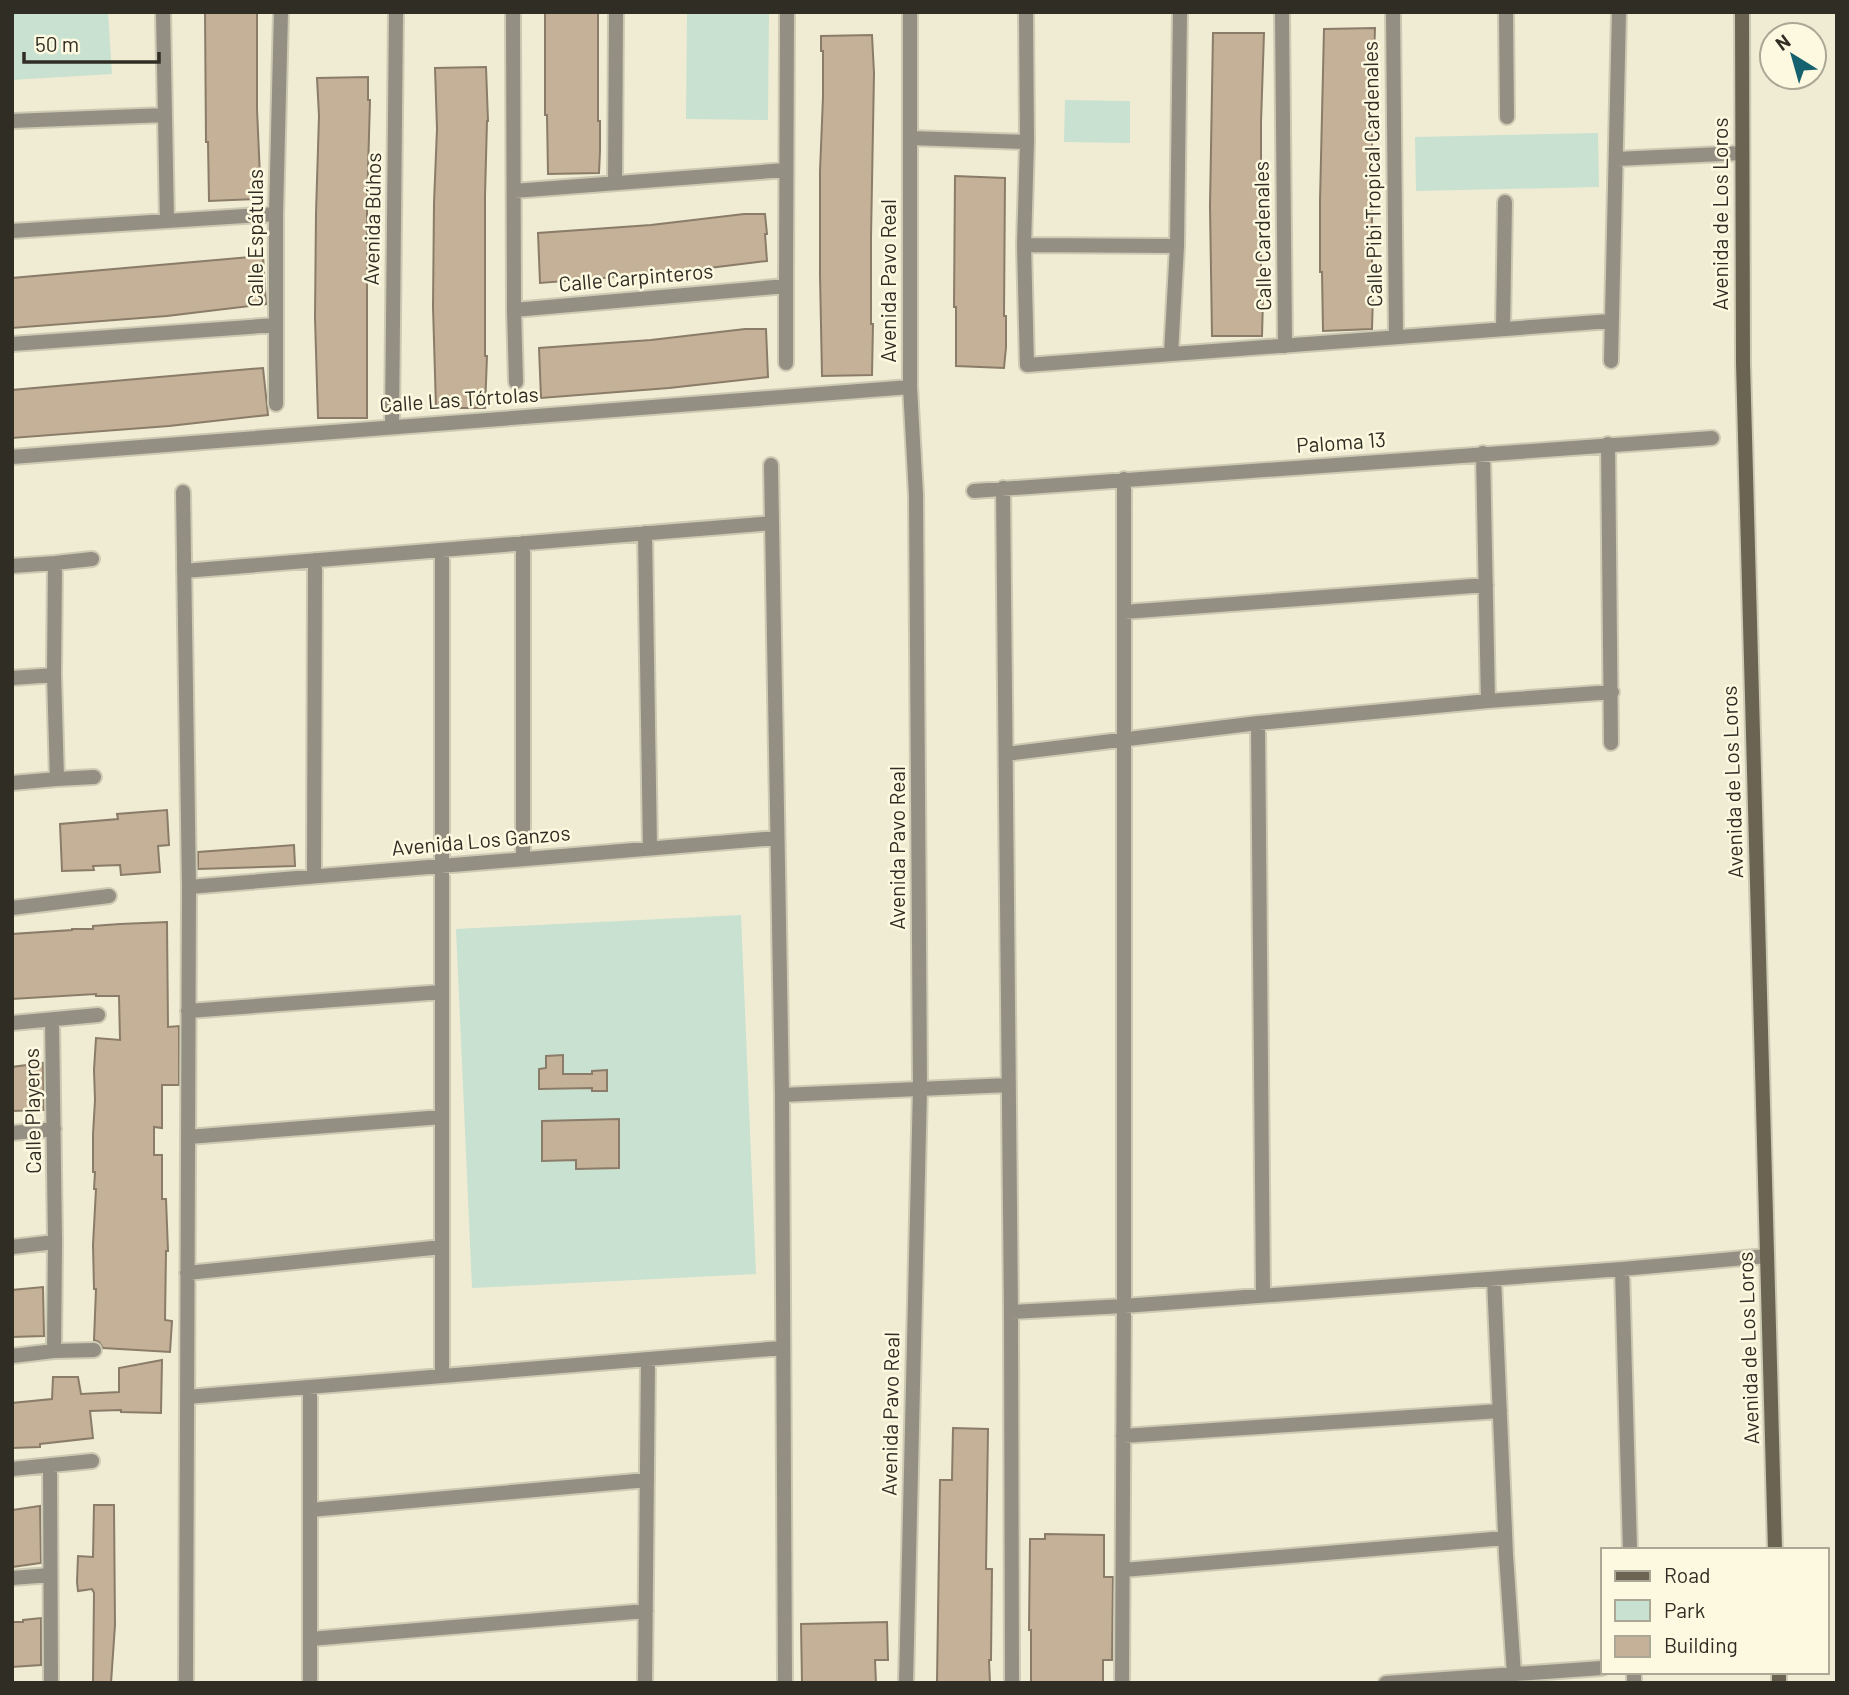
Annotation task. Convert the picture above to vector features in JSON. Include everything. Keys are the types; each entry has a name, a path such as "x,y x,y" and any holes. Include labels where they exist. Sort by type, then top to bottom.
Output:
{"main road":[{"name":"Avenida de Los Loros","path":"1742,12 1743,363 1775,1548"}],"street":[{"path":"163,12 167,221"},
{"name":"Calle Espátulas","path":"12,344 276,325 281,12"},
{"name":"Avenida Búhos","path":"392,426 396,12"},
{"path":"513,12 516,382"},
{"path":"615,12 615,183"},
{"path":"786,363 787,12"},
{"name":"Avenida Pavo Real","path":"905,1683 920,1088 916,495 910,387 910,12"},
{"path":"1026,12 1027,142 1024,245 1027,365 1286,346"},
{"path":"1171,354 1178,246 1180,12"},
{"name":"Calle Cardenales","path":"1282,12 1286,346"},
{"name":"Calle Pibi Tropical Cardenales","path":"1393,12 1396,336"},
{"path":"1506,12 1507,117"},
{"path":"1611,361 1619,12"},
{"path":"12,121 165,115"},
{"path":"910,138 1027,142"},
{"path":"1616,159 1742,153"},
{"path":"514,191 786,170"},
{"path":"1503,329 1505,202"},
{"path":"12,231 276,214"},
{"path":"1024,245 1178,246"},
{"name":"Calle Carpinteros","path":"514,310 786,286"},
{"name":"Calle Pibi Tropical Cardenales","path":"1286,346 1611,321"},
{"path":"276,325 276,404"},
{"name":"Calle Las Tórtolas","path":"12,457 910,387"},
{"name":"Paloma 13","path":"974,491 1712,438"},
{"path":"1608,444 1611,743"},
{"path":"1483,453 1488,701"},
{"path":"771,465 782,1095 785,1683"},
{"path":"1122,1683 1124,480"},
{"path":"1003,488 1012,1683"},
{"path":"183,492 188,887 186,1683"},
{"path":"184,571 772,523"},
{"path":"645,533 650,848"},
{"path":"523,543 523,859"},
{"path":"442,1376 443,550"},
{"path":"12,566 92,559"},
{"path":"314,876 315,561"},
{"path":"55,563 57,779"},
{"path":"1124,612 1486,586"},
{"path":"12,678 54,675"},
{"path":"1006,754 1258,723 1612,692"},
{"path":"1258,723 1263,1295"},
{"path":"12,783 94,777"},
{"name":"Avenida Los Ganzos","path":"188,887 777,838"},
{"path":"12,908 109,896"},
{"path":"188,1011 442,992"},
{"path":"52,1020 98,1015"},
{"name":"Calle Playeros","path":"12,1023 52,1020 54,1352"},
{"path":"782,1095 1009,1084"},
{"path":"188,1136 442,1117"},
{"path":"12,1133 54,1129"},
{"path":"12,1247 55,1242"},
{"path":"187,1273 442,1247"},
{"path":"1011,1312 1494,1279 1767,1256"},
{"path":"1622,1269 1630,1548"},
{"path":"1494,1279 1505,1538 1514,1674"},
{"path":"187,1396 782,1348"},
{"path":"12,1356 94,1350"},
{"path":"646,1683 648,1359"},
{"path":"310,1387 310,1683"},
{"path":"1123,1436 1500,1411"},
{"path":"12,1469 92,1461"},
{"path":"50,1465 51,1683"},
{"path":"310,1510 647,1480"},
{"path":"1123,1570 1505,1538"},
{"path":"12,1578 50,1575"},
{"path":"310,1639 646,1611"},
{"path":"1386,1683 1601,1668"}],"green space":[{"path":"12,12 108,12 112,74 12,80"},
{"path":"687,12 769,12 768,120 686,119"},
{"path":"1065,100 1130,101 1130,143 1064,142"},
{"path":"1598,133 1599,187 1416,191 1415,137"},
{"path":"741,915 756,1274 472,1288 456,929"}],"building":[{"path":"205,12 257,12 259,199 209,201"},
{"path":"545,12 598,12 599,173 548,174"},
{"path":"1375,28 1372,118 1372,329 1323,331 1320,201 1324,29"},
{"path":"1213,33 1264,33 1261,123 1262,336 1212,336 1210,206"},
{"path":"872,35 872,375 822,376 821,36"},
{"path":"486,67 488,121 485,196 485,408 436,408 433,307 437,129 435,68"},
{"path":"368,77 367,418 318,418 315,318 319,116 317,78"},
{"path":"955,176 1005,178 1004,368 956,366"},
{"path":"765,214 767,261 668,273 540,283 538,233 651,225"},
{"path":"263,256 266,304 167,316 12,328 12,278"},
{"path":"766,329 768,377 541,398 539,348 651,340"},
{"path":"263,368 268,415 12,438 12,390"},
{"path":"167,810 169,845 158,846 160,872 121,875 120,865 93,866 94,870 62,871 60,824 118,819 117,814"},
{"path":"294,845 295,866 198,869 198,852"},
{"path":"167,922 168,1027 179,1026 179,1085 162,1085 162,1128 154,1127 154,1155 162,1155 162,1199 166,1199 168,1251 165,1320 172,1321 170,1352 103,1348 94,1340 94,1070 96,1038 120,1040 119,996 96,994 12,999 12,934"},
{"path":"563,1055 563,1074 592,1074 592,1071 607,1070 607,1091 592,1091 592,1088 539,1089 539,1069 546,1068 546,1056"},
{"path":"43,1063 44,1110 12,1111 12,1067"},
{"path":"619,1119 619,1168 576,1169 576,1160 542,1161 542,1121"},
{"path":"43,1287 44,1336 12,1337 12,1290"},
{"path":"162,1360 161,1413 90,1411 93,1438 40,1444 40,1447 12,1448 12,1403 52,1399 53,1377 78,1377 81,1394 119,1392 119,1368"},
{"path":"953,1428 988,1429 986,1569 992,1569 990,1683 937,1683 940,1480 952,1480"},
{"path":"94,1505 114,1505 115,1625 111,1683 93,1683 94,1593 92,1589 78,1591 77,1582 78,1556 93,1557"},
{"path":"40,1506 41,1563 12,1567 12,1510"},
{"path":"1045,1534 1104,1535 1104,1577 1113,1577 1112,1660 1103,1660 1103,1683 1031,1683 1030,1539 1045,1539"},
{"path":"41,1618 41,1665 12,1667 12,1622"},
{"path":"887,1622 888,1660 875,1660 876,1683 802,1683 801,1624"}]}
